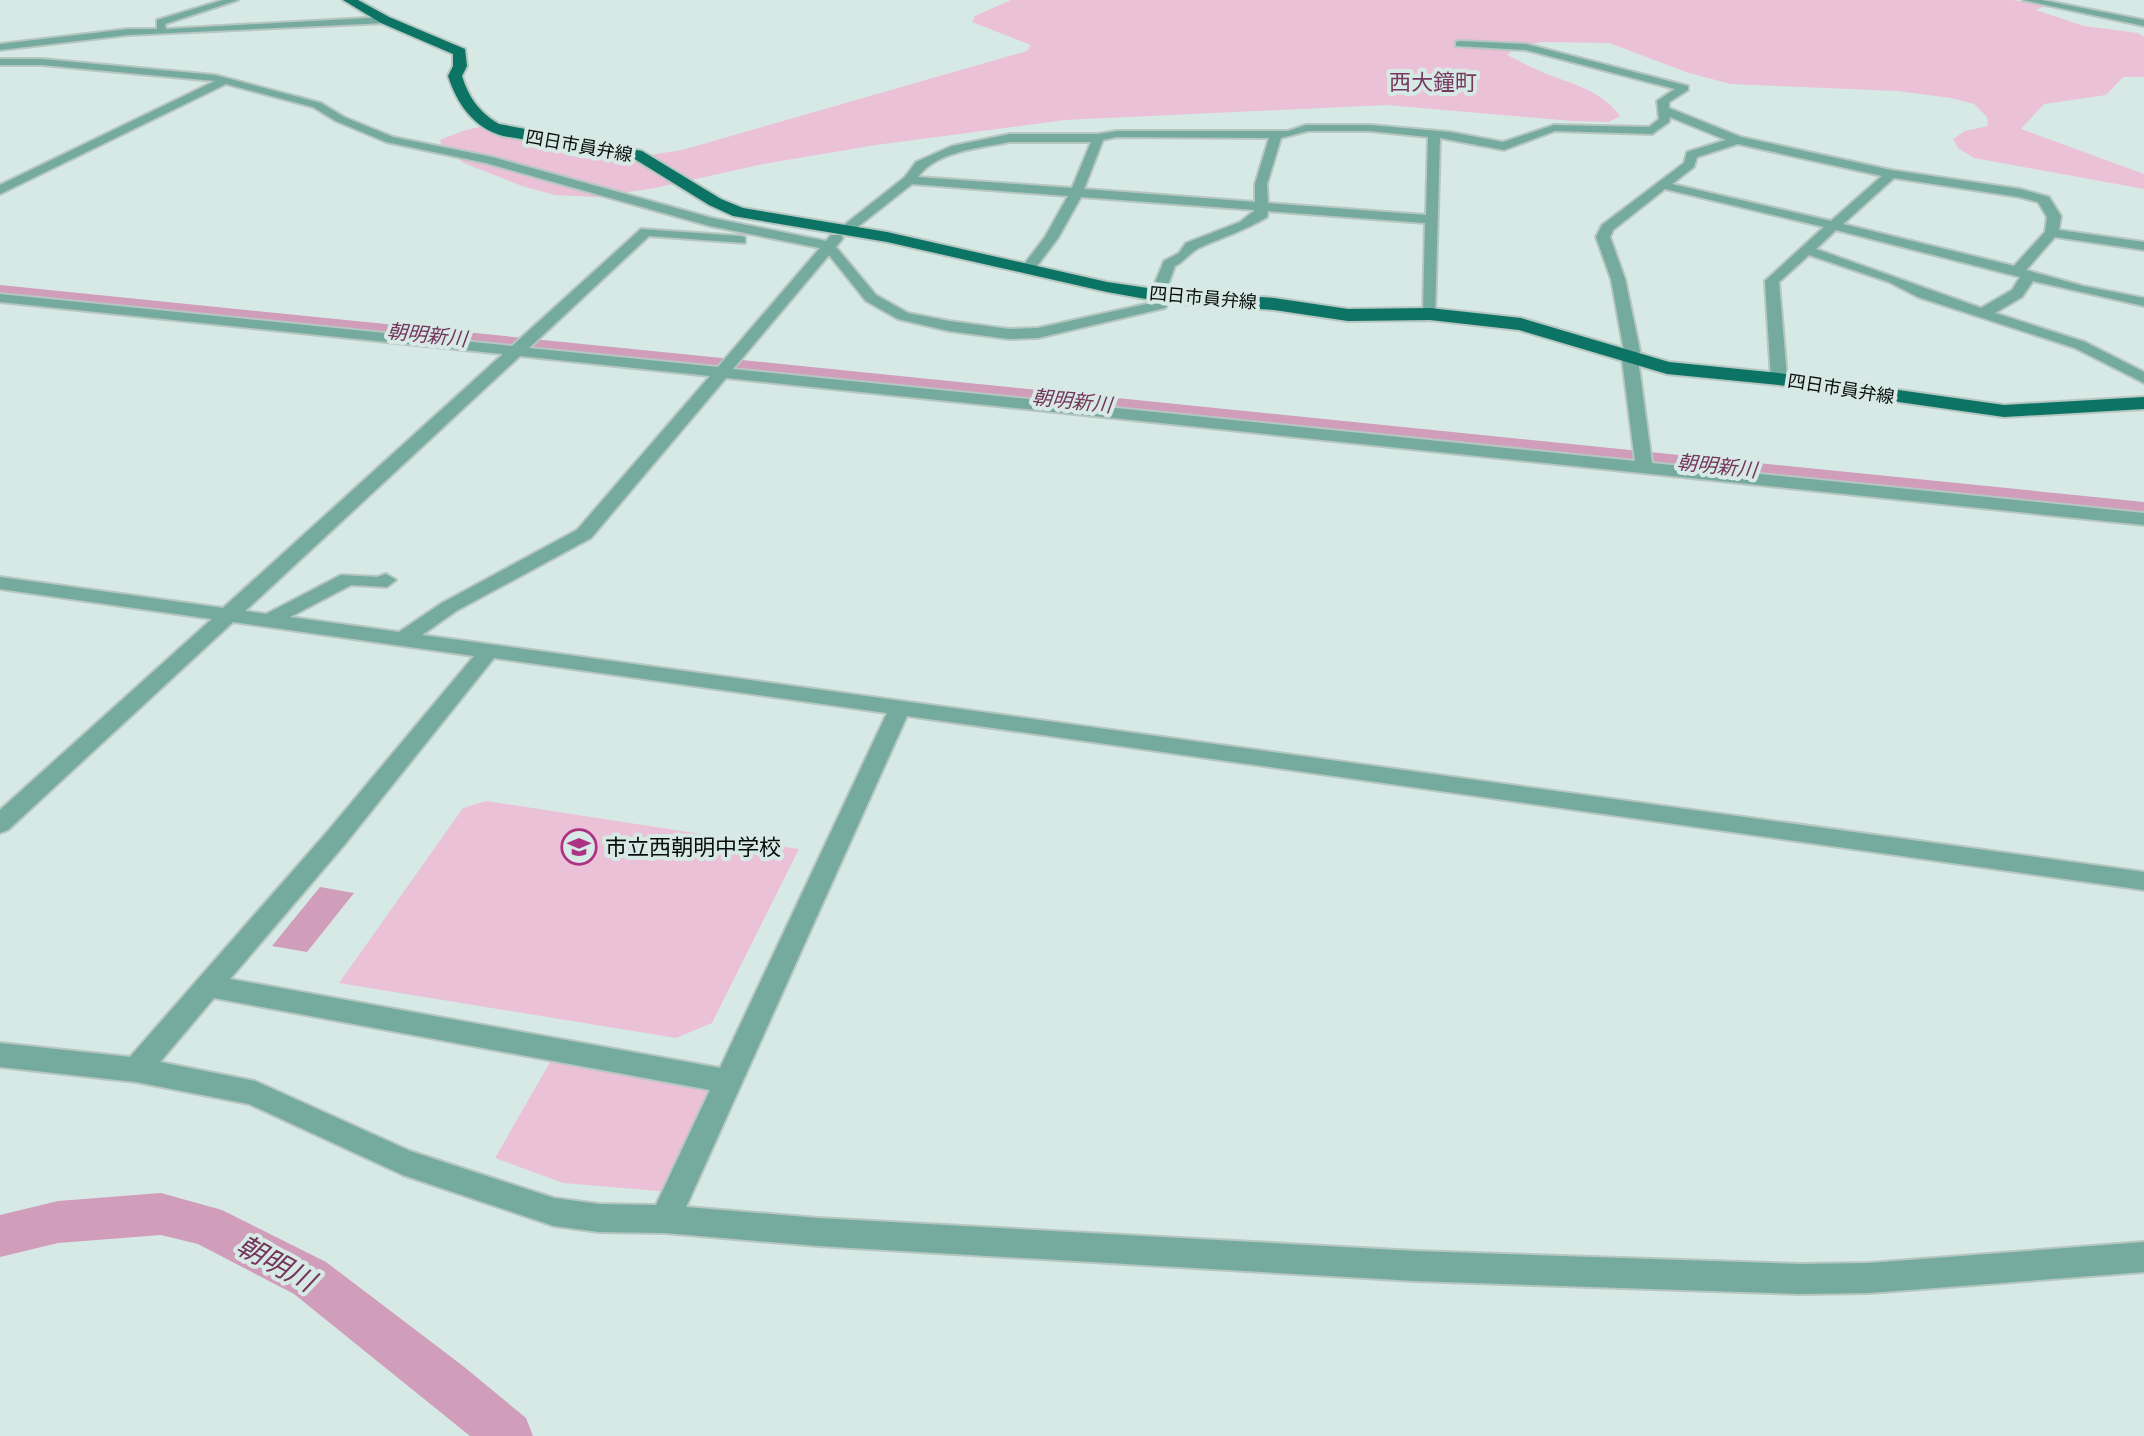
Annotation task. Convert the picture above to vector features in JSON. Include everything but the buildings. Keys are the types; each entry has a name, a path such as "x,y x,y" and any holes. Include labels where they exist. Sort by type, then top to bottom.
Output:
{"main road":[{"name":"四日市員弁線","path":"349,0 385,20 460,52 460,66 455,76 458,89 476,118 484,124 503,132 637,154 715,202 739,212 887,237 1107,287 1162,296 1274,304 1348,315 1430,314 1521,324 1630,359 1691,372 1779,379 2004,411 2144,403"}],"street":[{"path":"162,32 160,22 233,0"},
{"path":"2028,0 2144,23"},
{"path":"0,47 128,32 385,20"},
{"path":"401,640 451,605 584,534 828,246 909,180 924,162 975,143 1010,138 1098,138 1117,134 1188,133 1276,135 1298,133 1306,128 1370,128 1434,133 1504,146 1554,128 1652,131 1665,120 1663,101 1684,88 1526,47 1460,44"},
{"path":"0,62 42,62 154,71 224,81 317,105 340,119 390,140 488,160 710,222 828,246 871,298 903,316 973,330 1038,333 1160,305 1169,264 1184,256 1191,246 1245,225 1262,214 1261,184 1276,135"},
{"path":"0,190 224,81"},
{"path":"1664,112 1737,140 1891,174 2044,200 2047,210 2054,216 2052,233 2022,273"},
{"path":"1430,314 1434,133"},
{"path":"1029,267 1042,252 1075,192 1098,138"},
{"path":"1643,462 1630,359 1632,351 1618,279 1603,237 1607,228 1690,164 1691,155 1737,140"},
{"path":"1779,379 1772,281 1891,174"},
{"path":"909,180 1431,219"},
{"path":"1662,185 2144,302"},
{"path":"848,228 887,237"},
{"path":"0,824 646,232 817,248 828,246"},
{"path":"2052,233 2144,246"},
{"path":"1807,250 1894,279 1923,294 2092,349 2144,378"},
{"path":"1983,313 2026,286 2022,273"},
{"path":"0,298 521,347 1643,462 2144,519"},
{"path":"265,622 348,579 380,583 386,580"},
{"path":"0,583 225,617 2144,881"},
{"path":"136,1070 336,838 489,651"},
{"path":"655,1224 729,1082 900,708"},
{"path":"208,986 729,1082"},
{"path":"0,1055 136,1070 217,1083 255,1093 403,1162 554,1212 655,1224 910,1235 1416,1266 1812,1280 2144,1257"}],"shaded area":[{"path":"1011,0 2012,0 2047,5 2036,10 2084,26 2138,33 2144,37 2144,77 2123,77 2106,95 2044,104 2021,129 2144,174 2144,189 1974,158 1958,148 1953,139 1965,131 1988,126 1987,117 1974,104 1897,91 1730,84 1686,72 1609,43 1542,42 1515,48 1507,55 1603,99 1620,116 1609,122 1386,105 1065,120 876,145 595,197 555,195 522,186 464,163 442,148 440,140 487,126 504,129 582,158 619,159 682,150 1027,51 1031,45 972,22 975,16"},
{"path":"486,801 799,849 712,1023 676,1038 339,983 463,808"},
{"path":"320,887 354,893 307,952 272,946"},
{"path":"553,1057 719,1088 671,1192 563,1183 495,1158"}],"waterway":[{"name":"朝明新川","path":"0,291 2144,510"},
{"name":"朝明川","path":"0,1236 58,1222 161,1214 206,1225 310,1278 446,1383 508,1436"}],"place":[{"name":"市立西朝明中学校","path":"579,847"}],"district":[{"name":"西大鐘町","path":"1433,82"}]}
